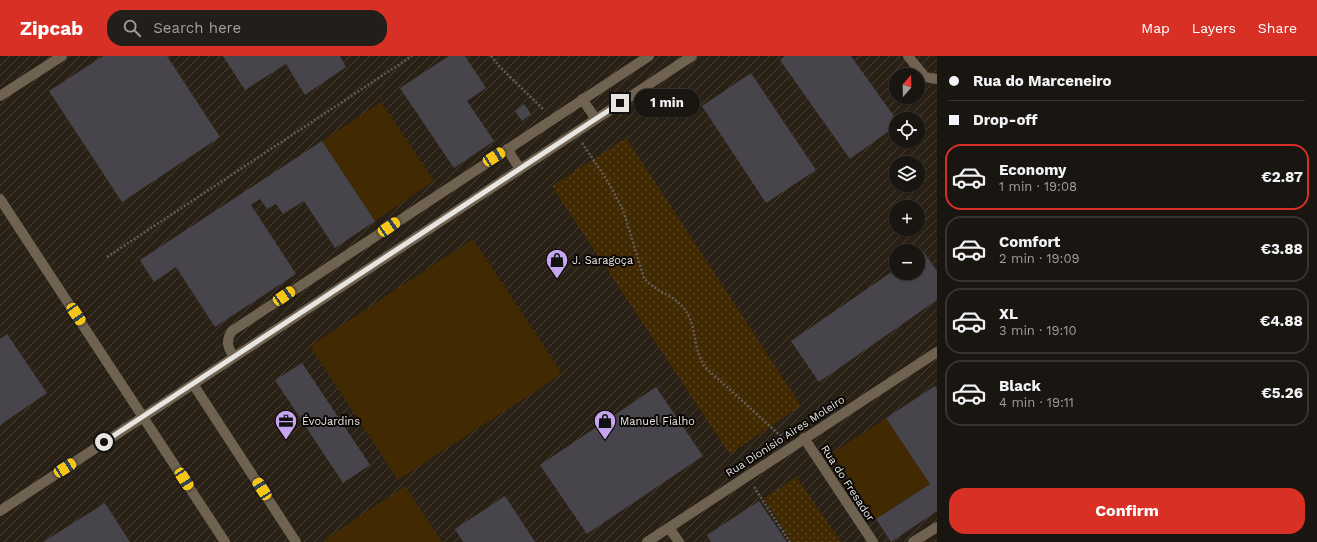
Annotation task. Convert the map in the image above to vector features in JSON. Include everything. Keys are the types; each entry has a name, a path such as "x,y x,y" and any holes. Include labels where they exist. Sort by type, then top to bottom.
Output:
{"street":[{"path":"0,96 62,56"},
{"path":"234,357 228,348 228,342 232,331 551,119 649,56"},
{"path":"0,511 692,56"},
{"path":"908,56 925,77 937,79"},
{"path":"582,99 596,119"},
{"path":"507,149 520,169"},
{"path":"0,198 144,416 224,542"},
{"name":"Rua Dionísio Aires Moleiro","path":"647,542 937,352"},
{"path":"193,384 296,542"},
{"name":"Rua do Fresador","path":"804,438 872,542"},
{"path":"913,542 937,526"},
{"path":"669,528 679,542"}],"path":[{"path":"107,257 412,56"},
{"path":"491,56 551,119"},
{"path":"575,133 607,180 623,210 644,278 648,284 678,301 686,310 692,321 696,348 700,360 792,446"},
{"path":"746,476 790,542"}],"shaded area":[{"path":"0,56 937,56 937,542 0,542"},
{"path":"381,102 434,181 375,221 322,141"},
{"path":"626,138 801,406 730,454 552,186"},
{"path":"473,239 562,374 398,480 310,346"},
{"path":"886,418 930,484 876,519 832,453"},
{"path":"796,477 841,542 792,542 764,498"},
{"path":"405,486 442,542 325,542 324,540"}],"building":[{"path":"103,56 167,56 220,137 122,202 49,91"},
{"path":"223,56 340,56 346,67 305,95 286,64 245,90"},
{"path":"449,56 465,56 486,88 467,101 494,141 454,168 400,88"},
{"path":"785,56 851,56 891,112 889,112 889,131 850,159 780,60"},
{"path":"751,73 816,170 766,203 702,106"},
{"path":"524,104 531,114 522,121 515,111"},
{"path":"322,141 375,221 335,248 304,201 283,214 276,204 267,209 260,199 251,205 296,274 215,327 176,267 154,282 140,260"},
{"path":"925,254 937,271 937,300 819,382 791,341 889,274 889,280 925,280"},
{"path":"7,334 47,393 0,425 0,339"},
{"path":"302,363 370,465 343,483 275,380"},
{"path":"935,386 937,389 937,511 891,542 876,519 930,484 886,418"},
{"path":"656,387 703,456 587,534 540,465"},
{"path":"505,496 535,542 463,542 455,529"},
{"path":"759,501 787,542 711,542 707,535"},
{"path":"105,503 130,542 43,542"}],"place":[{"name":"J. Saragoça","path":"557,280"},
{"name":"ÉvoJardins","path":"286,440"},
{"name":"Manuel Fialho","path":"605,440"}],"route":[{"path":"104,442 620,103"}]}
